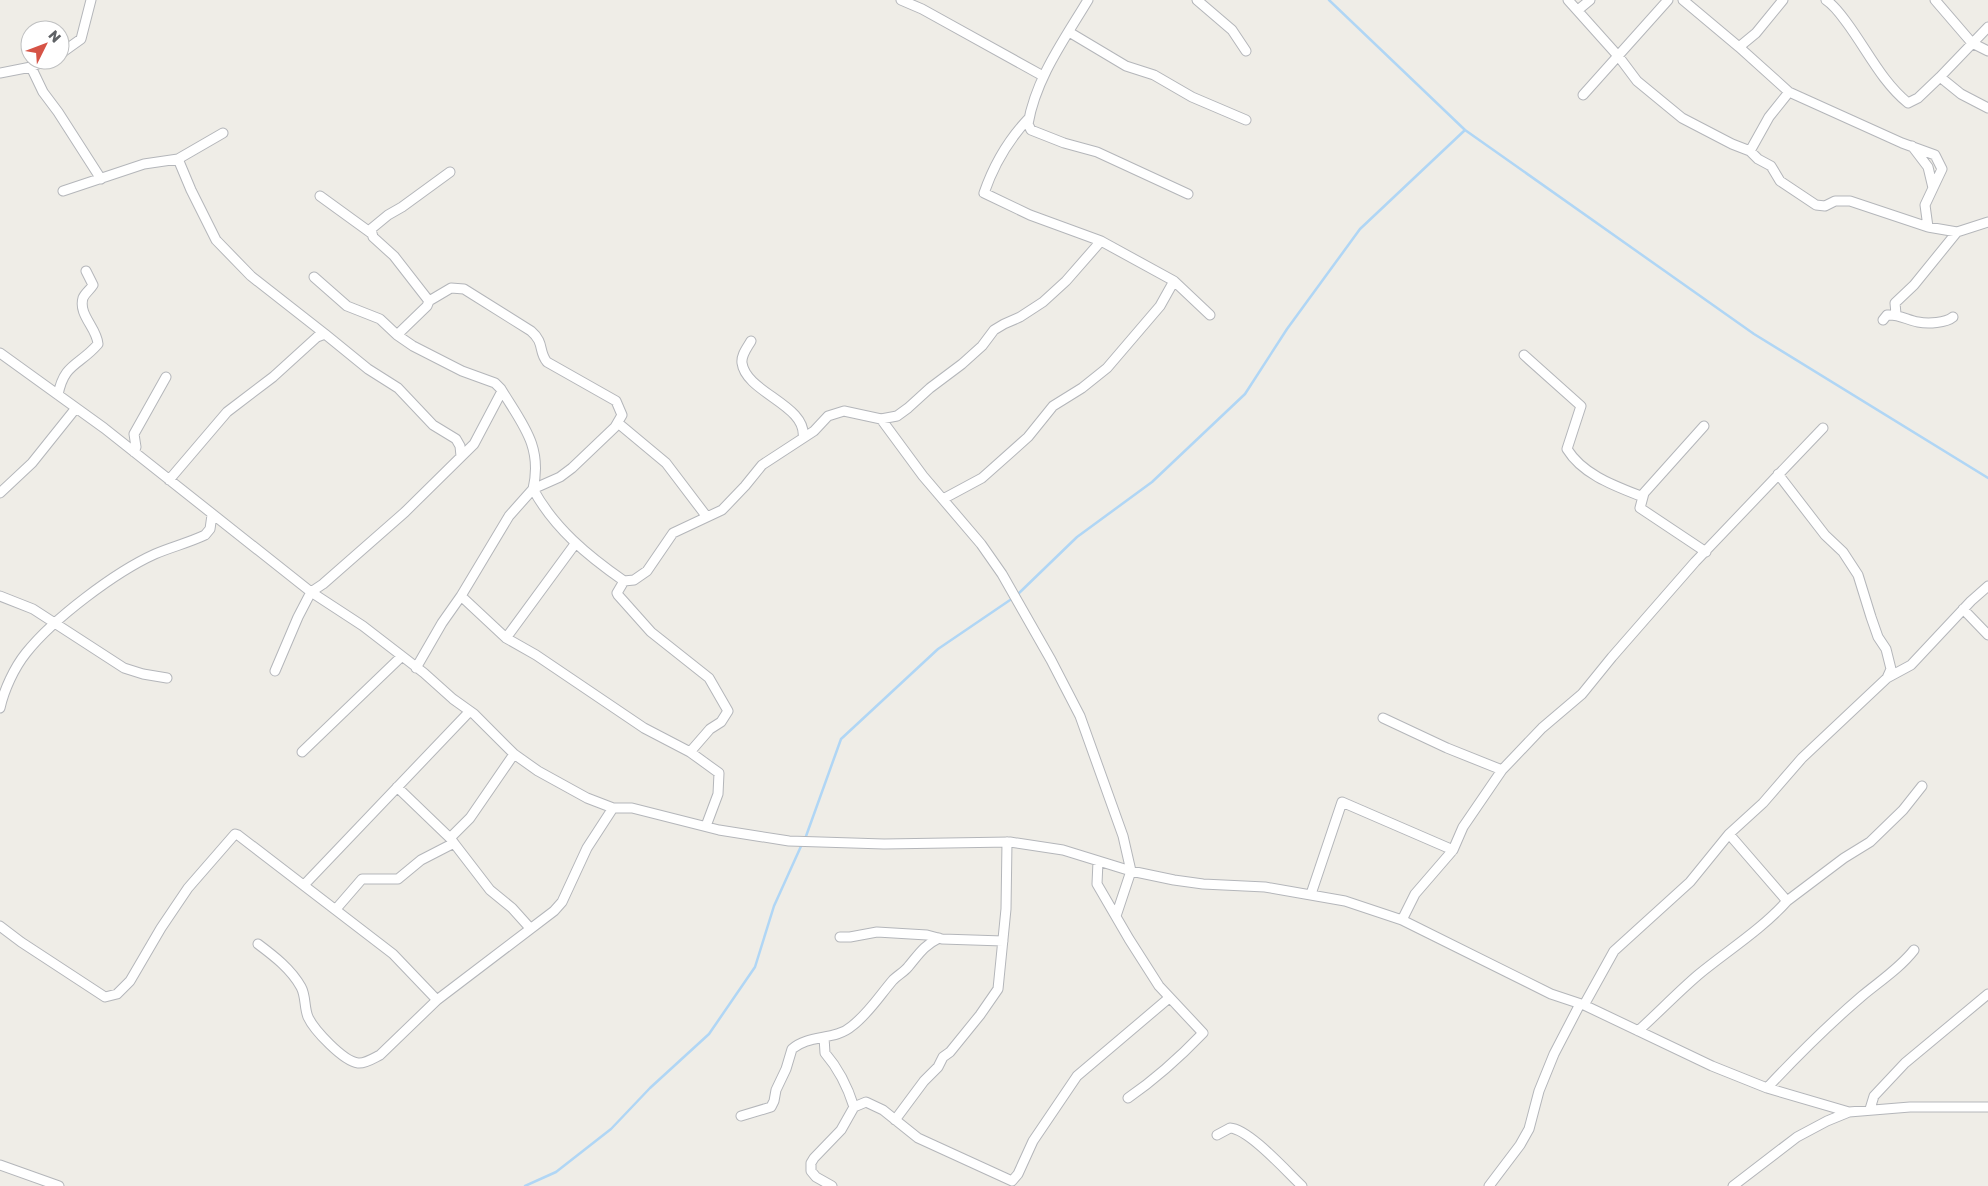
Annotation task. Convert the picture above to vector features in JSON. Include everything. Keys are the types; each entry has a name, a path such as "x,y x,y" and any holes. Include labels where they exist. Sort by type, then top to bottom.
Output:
{"street":[{"path":"70,46 81,38 91,0"},
{"path":"902,0 922,8 1043,76"},
{"path":"1088,0 1043,76 1029,118 1028,124 1031,130 1064,144 1097,152 1188,194"},
{"path":"1197,0 1232,30 1246,51"},
{"path":"1568,0 1619,57 1637,81 1682,118 1732,144 1750,151 1758,159 1771,166 1780,181 1816,205 1825,206 1835,201 1850,200 1928,227 1957,232 1988,222"},
{"path":"1578,10 1590,0"},
{"path":"1583,95 1668,0"},
{"path":"1683,0 1789,92 1902,143 1935,155 1942,169 1925,205 1928,227"},
{"path":"1739,47 1756,33 1783,0"},
{"path":"1826,0 1864,46 1876,68 1908,103 1918,98 1988,27"},
{"path":"1935,0 1972,43 1988,51"},
{"path":"1069,32 1126,66 1154,75 1192,97 1246,120"},
{"path":"0,73 20,69"},
{"path":"32,70 43,92 101,179"},
{"path":"1940,77 1961,94 1988,108"},
{"path":"1750,151 1769,117 1789,92"},
{"path":"1029,118 1013,135 1003,151 993,168 984,193 1030,215 1101,242 1174,281 1210,316"},
{"path":"63,191 144,164 178,159 223,133"},
{"path":"1912,146 1928,167 1933,188"},
{"path":"178,159 216,240 251,276 368,369 398,388 433,424 456,439 460,446 461,456"},
{"path":"371,233 374,226 450,172"},
{"path":"320,196 371,233 394,256 429,301"},
{"path":"1896,314 1895,303 1914,285 1957,232"},
{"path":"314,277 347,306 380,319 397,335 413,346 462,371 495,383 502,391 533,443 536,475 533,489 538,499 575,544 624,581 634,580 647,570 672,532 707,517 728,505 762,465 814,431 823,419 844,411 881,419 897,416 962,364 982,346 994,330 1020,317 1043,302 1066,281 1101,242"},
{"path":"58,395 61,380 66,371 98,344 97,338 86,320 83,306 85,295 93,285 86,271"},
{"path":"943,499 982,478 1028,437 1053,406 1082,388 1107,368 1160,306 1174,281"},
{"path":"397,335 427,306 429,301 446,290 464,289 510,316 536,336 541,343 543,358 547,362 616,401 622,415 618,423 566,473 533,489 509,516 416,668"},
{"path":"1883,320 1887,315 1896,314 1920,322 1948,320 1953,316"},
{"path":"169,480 227,412 273,377 317,337 325,334"},
{"path":"750,341 743,354 742,362 746,372 754,382 795,415 804,431 803,438"},
{"path":"0,353 134,452 311,592 363,626 402,656 470,711 514,754 557,782 587,798 613,808 632,808 706,826 789,841 884,844 1007,842 1063,850 1131,871 1174,880 1203,884 1265,887 1345,901 1402,920 1551,994 1582,1005 1712,1066 1767,1088 1850,1112"},
{"path":"1524,355 1580,406 1567,449 1574,460 1599,478 1643,497"},
{"path":"134,452 136,447 134,434 166,377"},
{"path":"275,671 311,592 323,584 405,512 474,444 502,391"},
{"path":"0,493 32,462 76,408"},
{"path":"881,419 943,499 981,544 1002,574 1051,660 1080,716 1123,836 1131,871 1116,916"},
{"path":"618,423 666,463 707,517"},
{"path":"1704,426 1644,493 1640,508 1706,552"},
{"path":"1402,920 1415,894 1453,850 1463,827 1502,770 1542,728 1582,694 1695,562 1823,428"},
{"path":"1778,474 1825,535 1843,552 1858,575 1870,617 1890,661 1891,669 1887,678"},
{"path":"0,708 6,688 25,654 56,623 93,591 126,571 155,554 205,535 210,528 212,514"},
{"path":"210,528 226,524"},
{"path":"506,638 575,544"},
{"path":"624,581 618,595 651,632 709,678 728,711 721,722 710,728 690,752"},
{"path":"1489,1186 1520,1145 1529,1129 1539,1091 1554,1054 1614,951 1690,882 1729,834 1763,803 1802,758 1887,678 1911,665 1963,609 1988,586"},
{"path":"0,596 33,609 124,668 143,674 167,678"},
{"path":"461,596 506,638 536,655 644,728 690,752 719,773 718,794 706,826"},
{"path":"1963,609 1988,635"},
{"path":"302,752 402,656"},
{"path":"304,885 470,711"},
{"path":"1384,718 1447,748 1502,770"},
{"path":"336,909 362,880 398,879 420,860 452,841 514,754"},
{"path":"1638,1031 1699,975 1778,912 1787,901 1844,858 1870,842 1903,810 1922,786"},
{"path":"397,788 452,841 490,890 512,908 530,928"},
{"path":"1311,894 1342,802 1453,850"},
{"path":"258,944 276,958 301,986 309,1018 329,1043 344,1056 358,1063 368,1061 380,1055 438,1000 554,911 562,902 587,848 613,808"},
{"path":"0,926 105,997 112,996 130,981 161,928 188,888 235,834 393,954 438,1000"},
{"path":"1729,834 1787,901"},
{"path":"895,1120 924,1081 938,1067 943,1057 950,1052 994,997 998,989 1006,909 1007,842"},
{"path":"1098,861 1097,884 1116,916 1159,986 1202,1033 1156,1079 1128,1098"},
{"path":"840,937 877,932 927,935 939,938 1003,941"},
{"path":"741,1116 770,1107 774,1101 776,1090 792,1049 806,1040 843,1033 864,1016 894,978 907,969 927,944 939,938"},
{"path":"1767,1088 1803,1050 1861,997 1908,958 1914,950"},
{"path":"1870,1109 1874,1096 1905,1063 1988,994"},
{"path":"832,1186 816,1177 811,1171 811,1163 842,1130 854,1107 866,1102 883,1110 918,1138 1012,1180 1018,1174 1033,1141 1077,1076 1169,998"},
{"path":"824,1037 825,1053 833,1061 848,1090 854,1107"},
{"path":"1733,1186 1744,1183 1798,1137 1827,1121 1850,1112 1870,1109 1988,1107"},
{"path":"1217,1135 1230,1128 1242,1132 1262,1146 1302,1186"},
{"path":"0,1165 59,1186"}],"waterway":[{"path":"1329,0 1465,130 1754,334 1988,478"},
{"path":"1017,595 1077,537 1152,482 1245,394 1287,329 1360,229 1465,130"},
{"path":"805,839 841,739 938,649 1013,598"},
{"path":"525,1186 556,1172 611,1129 650,1088 709,1034 755,967 774,906 802,844"}]}
